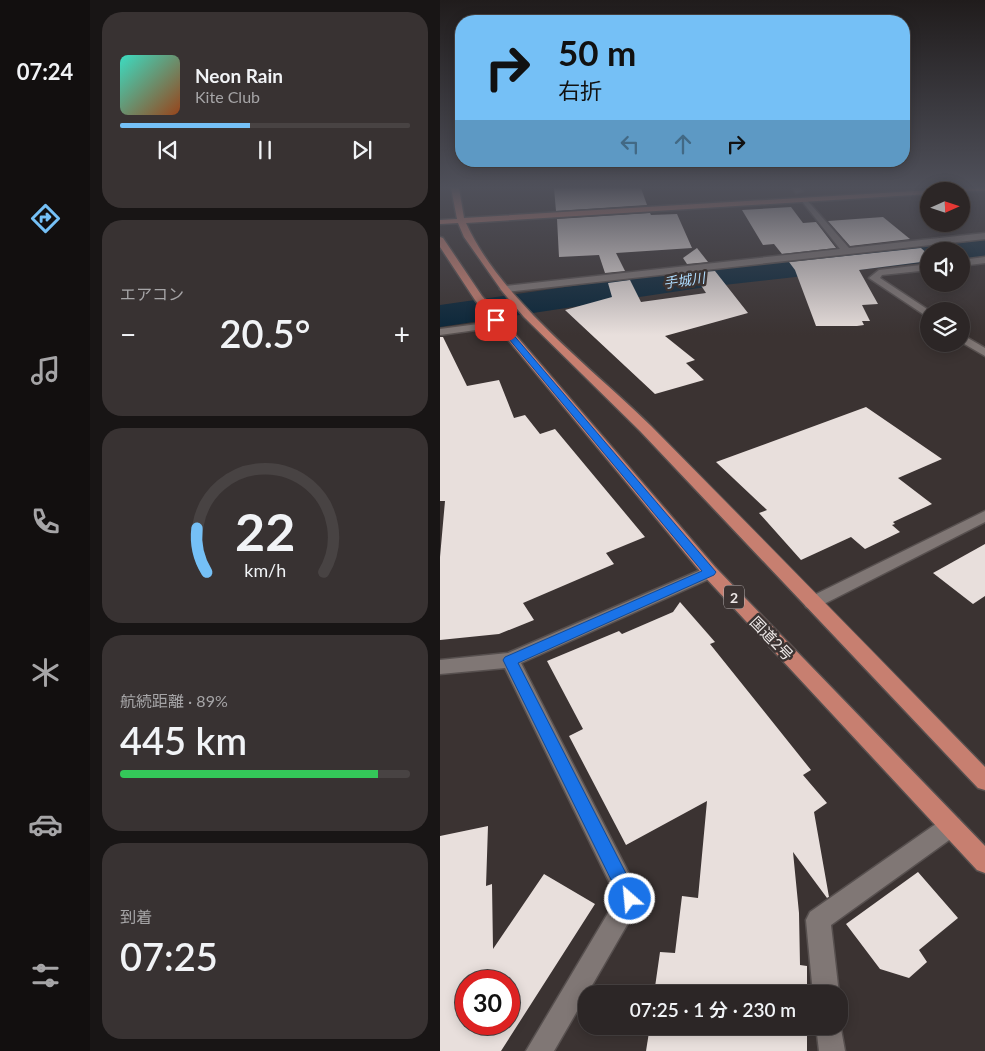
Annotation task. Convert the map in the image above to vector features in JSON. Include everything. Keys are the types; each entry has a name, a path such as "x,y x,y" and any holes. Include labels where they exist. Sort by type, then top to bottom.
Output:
{"highway":[{"path":"468,237 507,291 528,316 645,428 985,781"},
{"name":"国道2号","path":"440,240 478,298 710,572 985,862"}],"street":[{"path":"835,237 847,252"},
{"path":"507,291 976,237"},
{"path":"970,262 985,260"},
{"path":"920,268 879,273 874,278 920,309"},
{"path":"440,332 498,322"},
{"path":"970,343 985,353"},
{"path":"812,603 985,516"},
{"path":"440,667 510,660 710,572"},
{"path":"510,660 630,899 539,1051"},
{"path":"825,985 818,920 951,826"},
{"path":"830,1035 832,1051"}],"building":[{"path":"558,237 687,237 692,248 616,253 625,271 605,273 599,255 559,257"},
{"path":"758,237 828,237 836,248 782,254 774,244 763,245"},
{"path":"842,237 908,237 910,239 850,246"},
{"path":"697,248 708,262 687,264 683,258"},
{"path":"920,248 920,262 859,270 878,304 862,305 870,321 862,321 864,325 857,326 816,326 795,270 789,262"},
{"path":"715,271 748,313 665,336 695,360 686,363 704,380 655,394 565,310 612,297 608,283 630,280 641,302 706,293 693,273"},
{"path":"440,337 443,337 467,386 499,380 514,418 525,415 540,434 555,429 645,537 606,553 614,564 523,603 534,620 499,634 440,640 440,557 445,501 440,501"},
{"path":"866,407 942,459 898,478 932,504 893,522 895,524 892,525 900,532 865,549 851,537 801,560 759,513 767,510 716,462"},
{"path":"985,544 985,596 973,604 933,573"},
{"path":"680,602 715,642 710,644 811,770 803,775 827,803 814,812 829,897 827,898 793,852 799,913 800,965 807,966 807,985 655,985 660,952 675,953 682,896 698,898 707,801 626,845 569,736 583,729 547,661 619,631 622,634 673,612"},
{"path":"488,826 486,886 492,884 493,949 544,874 595,904 520,1021 520,970 455,970 455,1035 511,1035 501,1051 440,1051 440,836"},
{"path":"918,872 958,918 919,950 927,962 909,978 880,969 846,924"},
{"path":"649,1035 807,1035 807,1051 646,1051"}],"waterway":[{"name":"手城川","path":"970,248 985,247"},
{"name":"手城川","path":"440,316 706,277 920,254"}],"route":[{"path":"496,320 710,572 510,660 630,899"}]}
